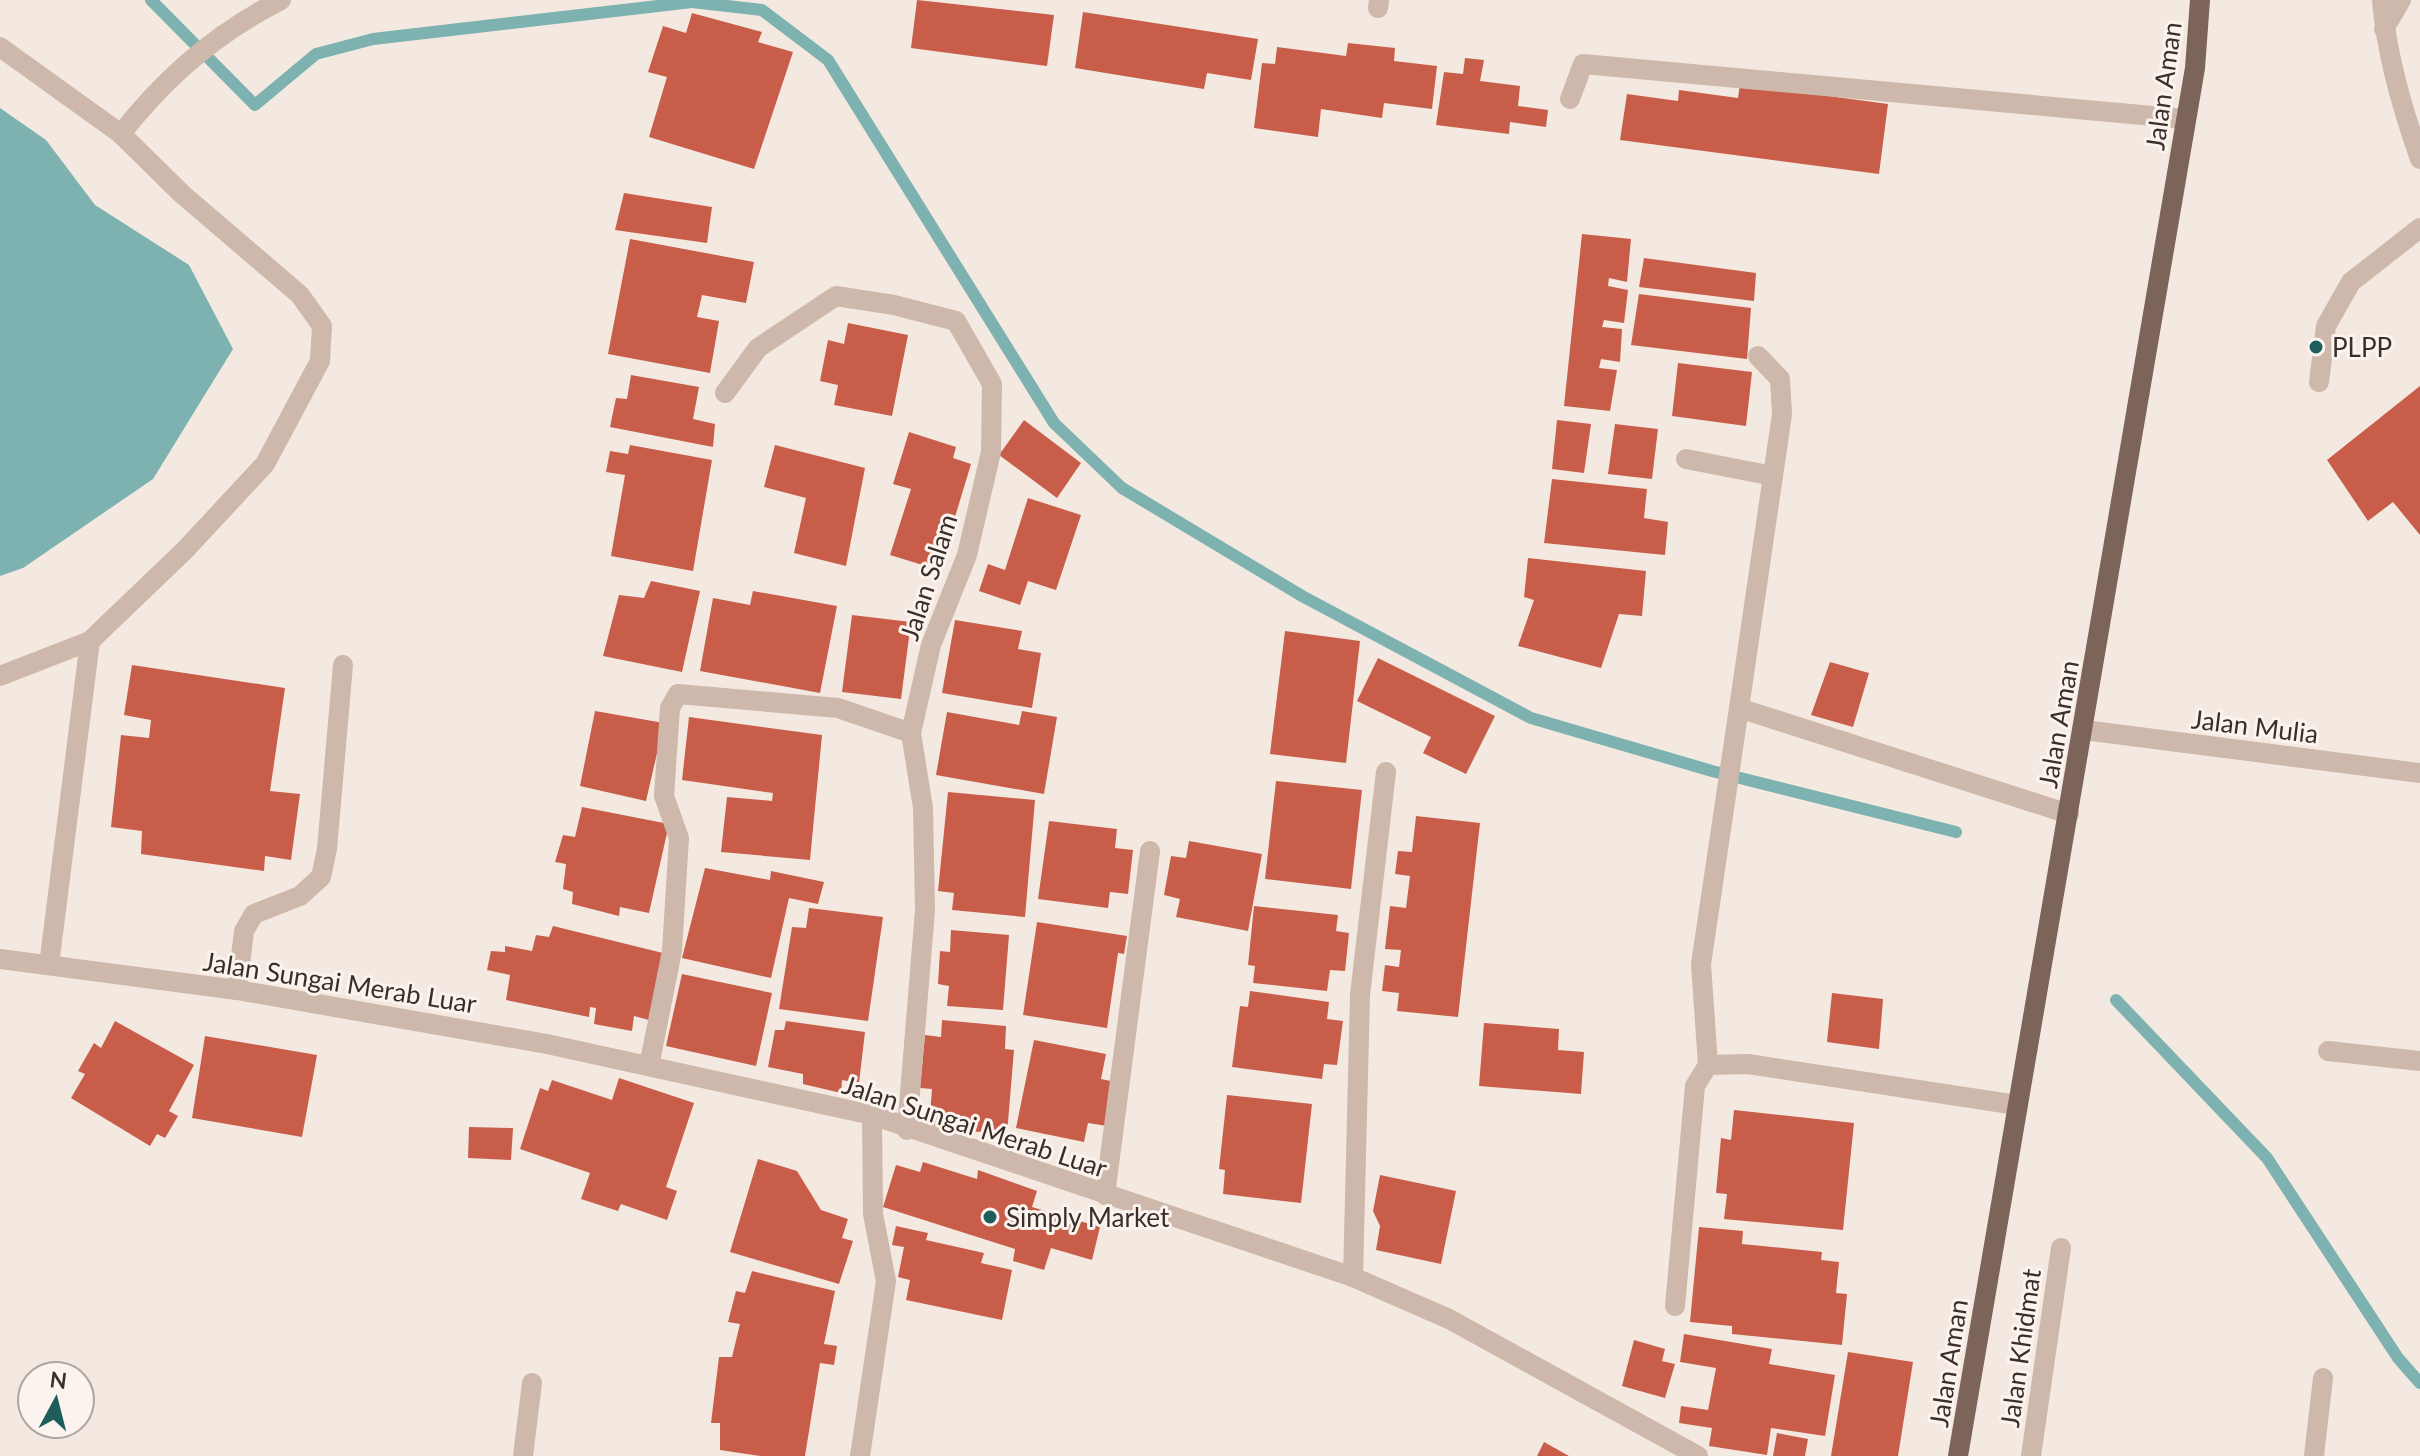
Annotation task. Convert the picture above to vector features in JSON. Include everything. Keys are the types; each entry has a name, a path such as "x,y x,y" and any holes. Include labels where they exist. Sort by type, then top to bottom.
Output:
{"main road":[{"name":"Jalan Aman","path":"1958,1456 2195,68 2200,0"}],"street":[{"path":"121,134 153,92 237,22 281,0"},
{"path":"2382,0 2384,29 2405,117 2420,159"},
{"path":"2384,29 2401,0"},
{"path":"0,47 121,134 182,194 300,295 322,326 320,361 265,464 185,550 90,641 0,676"},
{"path":"1570,99 1583,64 2186,119"},
{"path":"2319,382 2326,326 2351,282 2420,228"},
{"name":"Jalan Salam","path":"725,393 758,348 836,296 894,305 956,321 992,384 991,452 971,540 931,645 911,733 923,808 925,910 907,1130"},
{"path":"1675,1306 1695,1086 1708,1065 1701,964 1723,797 1782,414 1780,379 1758,356"},
{"path":"1686,459 1773,476"},
{"path":"49,965 90,641"},
{"path":"237,990 244,931 254,914 300,896 321,877 327,849 343,665"},
{"path":"649,1066 672,951 679,838 664,796 670,708 678,694 838,708 911,733"},
{"path":"1739,708 2069,814"},
{"name":"Jalan Mulia","path":"2084,730 2420,773"},
{"path":"1353,1277 1360,995 1386,772"},
{"path":"1105,1195 1150,851"},
{"name":"Jalan Sungai Merab Luar","path":"0,959 237,990 547,1044 872,1115 907,1130 1353,1277 1449,1319 1698,1456"},
{"path":"2328,1051 2420,1061"},
{"path":"1708,1065 1748,1064 2017,1105"},
{"path":"860,1456 886,1281 873,1214 872,1115"},
{"name":"Jalan Khidmat","path":"2031,1456 2061,1248"},
{"path":"2314,1456 2323,1378"},
{"path":"523,1456 532,1383"}],"water":[{"path":"0,108 46,140 95,205 189,265 233,349 153,479 23,568 0,576"}],"building":[{"path":"917,0 1054,15 1047,66 911,48"},
{"path":"1083,12 1258,39 1251,80 1207,73 1204,89 1075,68"},
{"path":"692,13 762,32 758,42 793,52 754,169 649,137 667,77 648,72 663,26 686,33"},
{"path":"1348,43 1395,48 1394,61 1437,66 1432,109 1384,103 1382,118 1321,109 1318,137 1254,128 1262,63 1275,64 1277,47 1346,56"},
{"path":"1465,58 1484,60 1480,81 1520,86 1518,106 1548,110 1546,127 1510,122 1509,134 1436,125 1444,72 1463,74"},
{"path":"1740,84 1888,104 1879,174 1620,140 1627,94 1678,101 1679,90 1738,98"},
{"path":"624,193 712,207 707,243 615,230"},
{"path":"1582,234 1631,239 1627,282 1609,278 1608,286 1628,290 1624,323 1604,320 1602,327 1622,329 1620,362 1601,359 1599,368 1617,370 1610,411 1564,406"},
{"path":"630,239 754,262 746,303 702,295 697,317 719,321 710,373 608,354"},
{"path":"1644,258 1756,273 1754,301 1639,287"},
{"path":"1639,294 1751,308 1747,359 1631,345"},
{"path":"848,323 908,335 892,416 834,405 838,385 820,381 828,340 844,344"},
{"path":"1678,363 1752,372 1746,426 1672,416"},
{"path":"631,375 699,387 693,419 715,424 713,447 610,427 616,398 627,399"},
{"path":"2420,386 2420,535 2393,502 2368,521 2327,460"},
{"path":"1024,420 1081,463 1057,498 999,455"},
{"path":"1557,420 1591,424 1584,473 1552,469"},
{"path":"1615,424 1658,429 1652,479 1608,474"},
{"path":"909,432 956,447 953,458 971,464 939,570 890,555 911,489 893,484"},
{"path":"630,445 712,460 693,571 611,556 625,475 606,472 610,451 628,454"},
{"path":"775,445 865,468 846,566 794,553 806,498 764,487"},
{"path":"1552,479 1647,489 1644,518 1668,522 1665,555 1544,543"},
{"path":"1028,498 1081,515 1056,590 1028,581 1020,605 979,591 988,564 1005,570"},
{"path":"1528,558 1646,571 1642,616 1619,614 1601,668 1518,646 1534,600 1524,597"},
{"path":"651,581 700,591 682,672 603,656 619,595 644,598"},
{"path":"753,591 837,606 820,693 700,671 713,598 750,605"},
{"path":"852,615 911,622 901,699 842,692"},
{"path":"955,620 1022,631 1018,649 1041,653 1032,708 942,693"},
{"path":"1285,631 1360,641 1346,763 1270,754"},
{"path":"1378,658 1495,716 1466,774 1423,753 1431,737 1357,701"},
{"path":"1830,662 1869,673 1853,727 1811,715"},
{"path":"132,665 285,688 270,791 300,794 291,860 265,856 264,871 141,854 142,831 111,827 121,735 149,738 151,720 124,715"},
{"path":"595,711 664,723 646,801 580,786"},
{"path":"1022,711 1057,717 1044,794 936,775 947,712 1019,725"},
{"path":"689,717 822,735 810,860 721,852 727,797 772,801 773,793 682,780"},
{"path":"1276,781 1362,790 1351,889 1265,879"},
{"path":"948,792 1035,800 1025,917 952,910 954,893 938,891"},
{"path":"582,807 669,824 649,913 620,907 619,916 572,904 573,892 563,889 566,864 555,862 563,835 575,837"},
{"path":"1416,816 1480,823 1458,1017 1397,1011 1399,993 1382,991 1385,965 1399,967 1401,950 1385,949 1390,906 1406,908 1410,876 1395,874 1398,851 1412,852"},
{"path":"1049,821 1117,829 1115,848 1133,850 1128,894 1110,892 1108,908 1038,899"},
{"path":"1189,841 1262,854 1248,931 1176,917 1180,899 1164,895 1171,856 1186,858"},
{"path":"705,868 770,880 771,871 824,882 818,904 789,898 771,978 682,958"},
{"path":"1254,906 1338,915 1336,931 1349,933 1345,971 1330,970 1327,991 1253,983 1255,966 1248,965"},
{"path":"809,908 883,917 868,1021 779,1009 792,927 806,928"},
{"path":"1037,922 1127,936 1124,954 1118,953 1107,1028 1023,1015"},
{"path":"553,926 663,953 649,1020 634,1016 632,1031 594,1024 596,1008 590,1007 589,1017 506,1000 510,975 487,970 491,951 505,952 505,946 532,951 536,935 549,937"},
{"path":"951,930 1009,935 1003,1010 947,1006 949,986 938,984 940,951 950,952"},
{"path":"682,974 772,993 756,1066 666,1046"},
{"path":"1250,991 1329,1002 1327,1019 1343,1021 1337,1065 1324,1064 1322,1079 1232,1067 1240,1006 1248,1007"},
{"path":"1832,993 1883,999 1879,1049 1827,1042"},
{"path":"942,1020 1006,1026 1005,1049 1014,1050 1007,1134 929,1128 932,1089 920,1088 925,1035 941,1037"},
{"path":"115,1021 194,1065 169,1111 178,1116 165,1138 157,1134 150,1146 71,1098 85,1074 78,1071 94,1043 101,1048"},
{"path":"786,1021 865,1032 859,1083 842,1080 841,1093 803,1084 803,1074 768,1067 775,1030 784,1030"},
{"path":"1484,1023 1559,1029 1558,1050 1584,1052 1581,1094 1479,1086"},
{"path":"205,1036 317,1055 302,1137 192,1118"},
{"path":"1034,1040 1106,1054 1101,1079 1116,1082 1107,1126 1088,1123 1084,1142 1016,1128"},
{"path":"619,1078 694,1103 666,1187 677,1191 667,1220 621,1204 618,1211 581,1199 590,1173 520,1149 540,1088 548,1091 552,1080 612,1100"},
{"path":"1227,1095 1312,1104 1301,1203 1223,1194 1225,1170 1219,1169"},
{"path":"1734,1110 1854,1123 1843,1230 1724,1219 1727,1194 1716,1193 1721,1138 1731,1140"},
{"path":"469,1127 513,1128 511,1160 468,1158"},
{"path":"758,1159 797,1171 821,1210 848,1219 842,1238 853,1241 839,1284 730,1252"},
{"name":"Simply Market","path":"923,1162 977,1179 978,1170 1037,1191 1032,1207 1100,1227 1092,1260 1051,1248 1044,1270 1013,1261 1015,1249 883,1207 896,1165 920,1172"},
{"path":"1380,1175 1456,1191 1441,1264 1376,1250 1380,1226 1373,1211"},
{"path":"896,1226 928,1233 926,1240 984,1253 981,1263 1012,1270 1002,1320 906,1300 910,1280 898,1277 904,1247 892,1245"},
{"path":"1699,1227 1743,1231 1742,1244 1822,1252 1821,1260 1839,1262 1836,1293 1847,1294 1842,1345 1732,1334 1732,1326 1690,1322"},
{"path":"752,1271 835,1291 824,1344 837,1346 834,1365 820,1363 805,1456 760,1456 720,1450 720,1423 711,1423 719,1357 732,1357 740,1324 728,1322 736,1291 745,1293"},
{"path":"1684,1334 1772,1349 1769,1364 1835,1375 1825,1436 1771,1428 1767,1455 1709,1446 1712,1428 1679,1423 1681,1406 1708,1410 1716,1368 1680,1362"},
{"path":"1634,1340 1665,1349 1662,1361 1675,1364 1665,1398 1622,1386"},
{"path":"1848,1352 1913,1362 1898,1456 1831,1456"},
{"path":"1777,1433 1808,1439 1805,1456 1773,1456"},
{"path":"1544,1442 1569,1456 1537,1456"}],"waterway":[{"path":"151,0 255,105 316,54 373,39 692,2 762,10 828,60 1054,423 1122,488 1302,596 1531,718 1712,771 1956,832"},
{"path":"2116,1000 2267,1158 2398,1358 2420,1383"}],"place":[{"name":"PLPP","path":"2316,347"},
{"name":"Simply Market","path":"990,1217"}]}
